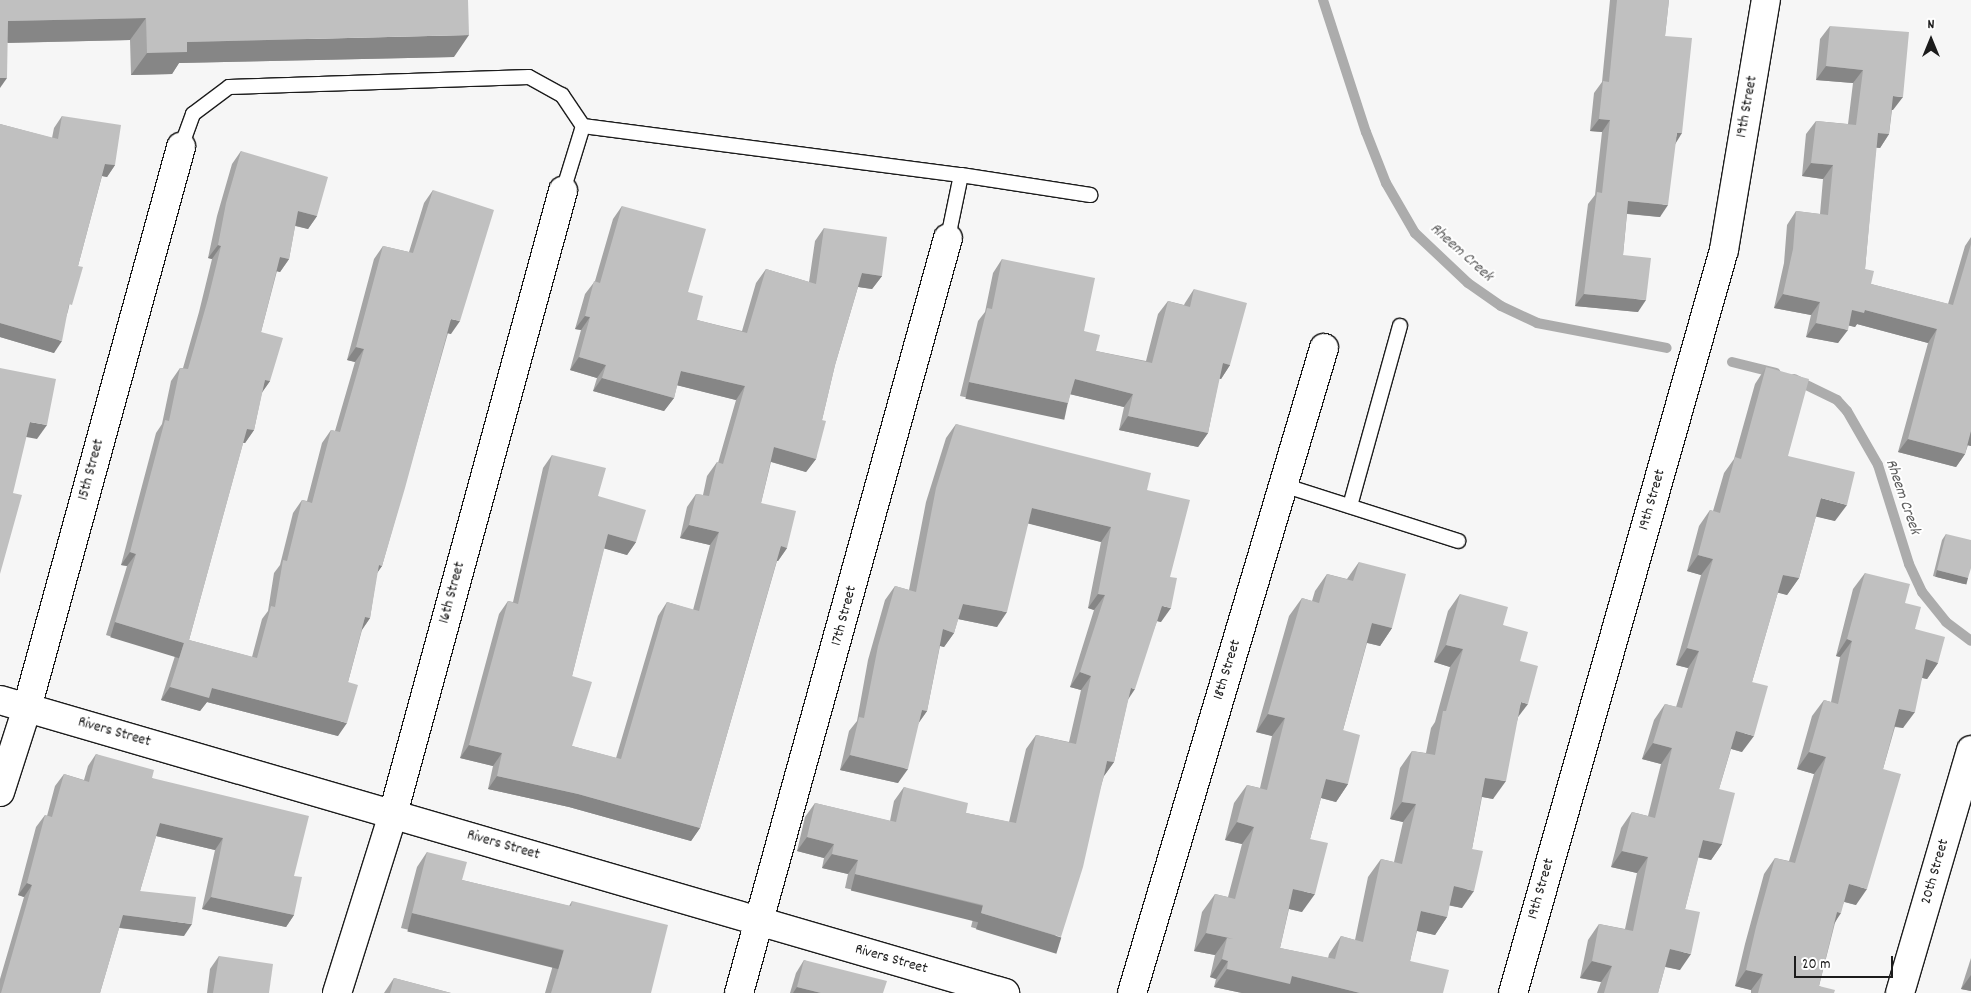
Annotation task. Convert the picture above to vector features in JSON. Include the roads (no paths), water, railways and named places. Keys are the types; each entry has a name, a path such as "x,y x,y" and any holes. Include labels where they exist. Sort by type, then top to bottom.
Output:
{"street":[{"name":"19th Street","path":"1513,993 1724,250 1766,0"},
{"name":"15th Street","path":"0,792 27,708 182,147"},
{"name":"16th Street","path":"337,993 393,814 563,191"},
{"name":"17th Street","path":"739,993 761,922 948,238"},
{"name":"18th Street","path":"1132,993 1324,348"},
{"name":"Rivers Street","path":"0,700 1005,993"},
{"name":"20th Street","path":"1900,993 1965,792 1971,750"}],"lane":[{"path":"182,147 193,114 229,87 529,77 562,95 583,126 961,175 1090,194"},
{"path":"563,191 583,126"},
{"path":"948,238 961,175"},
{"path":"1350,506 1400,326"},
{"path":"1283,485 1458,541"}],"waterway":[{"name":"Rheem Creek","path":"1323,0 1366,132 1386,183 1415,233 1468,283 1501,306 1537,323 1667,348"},
{"name":"Rheem Creek","path":"1732,362 1776,373"},
{"name":"Rheem Creek","path":"1794,379 1837,400 1847,411 1878,465 1909,564 1922,592 1946,622 1971,641"}]}
